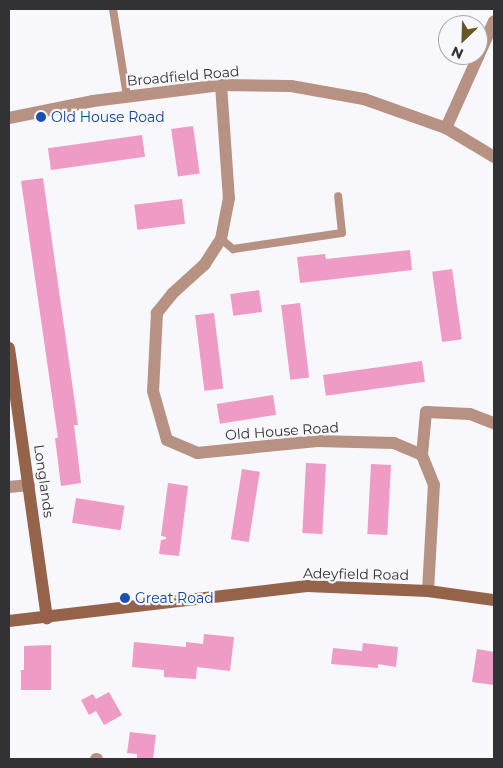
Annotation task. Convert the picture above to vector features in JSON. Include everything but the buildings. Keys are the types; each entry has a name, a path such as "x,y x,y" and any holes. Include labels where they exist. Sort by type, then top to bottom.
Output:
{"street":[{"path":"446,128 494,21"},
{"name":"Broadfield Road","path":"9,118 127,96 221,85 291,86 364,99 446,128 494,157"},
{"name":"Old House Road","path":"221,85 229,198 221,239 205,264 172,293 157,313 153,391 167,440 197,452 317,441 394,443 422,455"},
{"name":"Longlands","path":"9,348 47,618"},
{"path":"428,591 434,486 422,455 426,412 470,414 494,423"},
{"path":"9,486 29,485"},
{"name":"Adeyfield Road","path":"9,621 307,586 428,591 494,600"}],"lane":[{"path":"113,9 127,96"},
{"path":"221,239 234,249 342,232 338,196"}],"place":[{"name":"Old House Road","path":"41,117"},
{"name":"Great Road","path":"125,598"}]}
